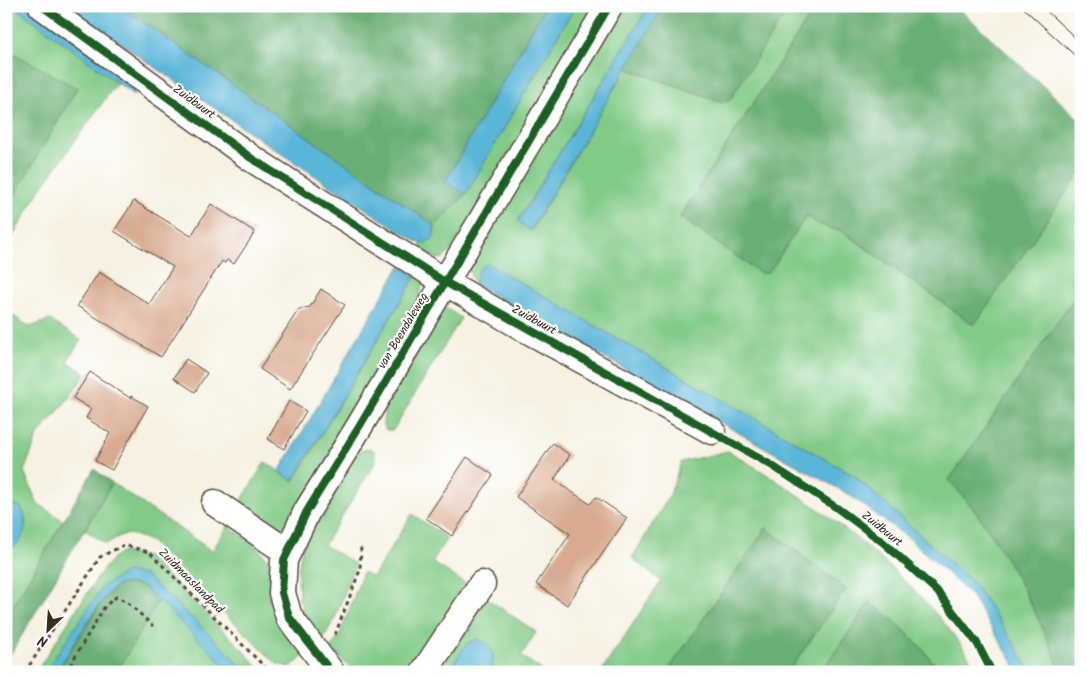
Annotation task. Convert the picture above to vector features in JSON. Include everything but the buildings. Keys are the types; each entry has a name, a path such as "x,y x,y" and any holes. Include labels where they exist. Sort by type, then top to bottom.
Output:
{"street":[{"name":"Zuidbuurt","path":"42,6 251,158 445,282 524,328 712,431"},
{"name":"van Boendaleweg","path":"325,664 289,617 282,593 284,560 287,552 307,511 360,427 609,6"},
{"path":"215,503 287,552"},
{"path":"424,672 482,584"}],"path":[{"path":"325,664 360,570 360,545"},
{"path":"66,672 105,606 116,597 126,601 153,626"}],"green space":[{"path":"6,6 27,6 123,74 39,191 6,248 6,205 8,206 77,88 6,66"},
{"path":"120,6 546,6 445,182 466,194 435,226"},
{"path":"575,6 597,6 450,252 443,258 436,259 422,250 421,244 433,239 435,226 466,194"},
{"path":"621,6 649,6 518,221 531,231 626,68 722,102 728,101 790,6 816,6 680,217 768,272 807,215 822,226 840,230 974,325 1081,171 1081,288 949,480 981,520 1021,584 1061,672 1030,672 1015,645 975,585 856,477 478,271 475,285 467,266"},
{"path":"663,6 790,6 729,101 722,102 626,68"},
{"path":"816,6 956,6 1081,121 1081,171 974,325 841,230 822,226 807,215 774,265 768,272 762,274 680,217"},
{"path":"13,53 77,88 8,206 6,205 6,66"},
{"path":"416,275 423,281 419,300 294,516 283,528 272,531 237,508 265,462 294,481"},
{"path":"1081,288 1081,672 1061,672 1021,584 981,520 949,480"},
{"path":"443,306 461,318 393,430 386,430 383,425 384,411"},
{"path":"10,314 30,327 50,320 81,340 67,361 86,374 38,435 24,471 37,503 63,521 6,618 6,552 9,551 21,535 25,525 21,507 14,505 6,506 6,321"},
{"path":"370,448 374,451 376,461 324,545 355,564 336,616 322,641 307,622 299,599 298,572 302,547 358,452"},
{"path":"728,451 756,467 809,503 860,541 884,562 908,584 943,622 962,646 977,672 940,672 924,650 869,603 821,672 788,672 846,589 766,528 667,672 601,672 661,581 632,558 670,495 681,462"},
{"path":"94,469 112,483 6,662 6,618"},
{"path":"112,483 212,551 228,526 255,545 269,561 273,593 304,656 290,667 277,664 150,541 127,534 106,544 85,530"},
{"path":"412,514 447,538 432,562 469,586 411,672 355,672 330,648 339,637 363,572 373,577"},
{"path":"766,528 846,589 788,672 667,672"},
{"path":"124,552 147,557 153,562 242,649 262,672 36,672 101,572 115,556"},
{"path":"128,583 143,586 159,599 117,672 57,672 102,602 117,586"},
{"path":"486,598 536,632 521,656 545,672 489,672 493,665 458,656 448,672 437,672"},
{"path":"869,603 879,609 908,634 940,672 821,672"}],"water":[{"path":"14,6 28,6 132,84 135,96"},
{"path":"68,6 120,6 435,226 433,239 421,244 376,216 243,128"},
{"path":"546,6 575,6 466,194 445,182"},
{"path":"649,6 663,6 530,231 518,221"},
{"path":"487,263 856,477 975,585 1015,645 1030,672 1019,672 971,595 910,539 848,494 475,285 478,271"},
{"path":"400,266 416,275 293,481 279,472"},
{"path":"14,505 21,507 24,513 24,533 17,544 6,552 6,506"},
{"path":"126,572 145,575 202,627 247,672 231,672 144,586 127,583 117,586 103,600 57,672 45,672 103,586"},
{"path":"477,639 487,644 492,652 493,662 489,672 448,672 467,643"}],"tram line":[{"path":"1021,6 1081,61"},
{"path":"1041,6 1081,43"}],"cycle path":[{"path":"42,6 251,158 445,282 771,465 837,508 884,543 937,591 977,643 992,672"},
{"path":"331,672 289,617 282,593 284,560 307,511 359,427 609,6"}]}
